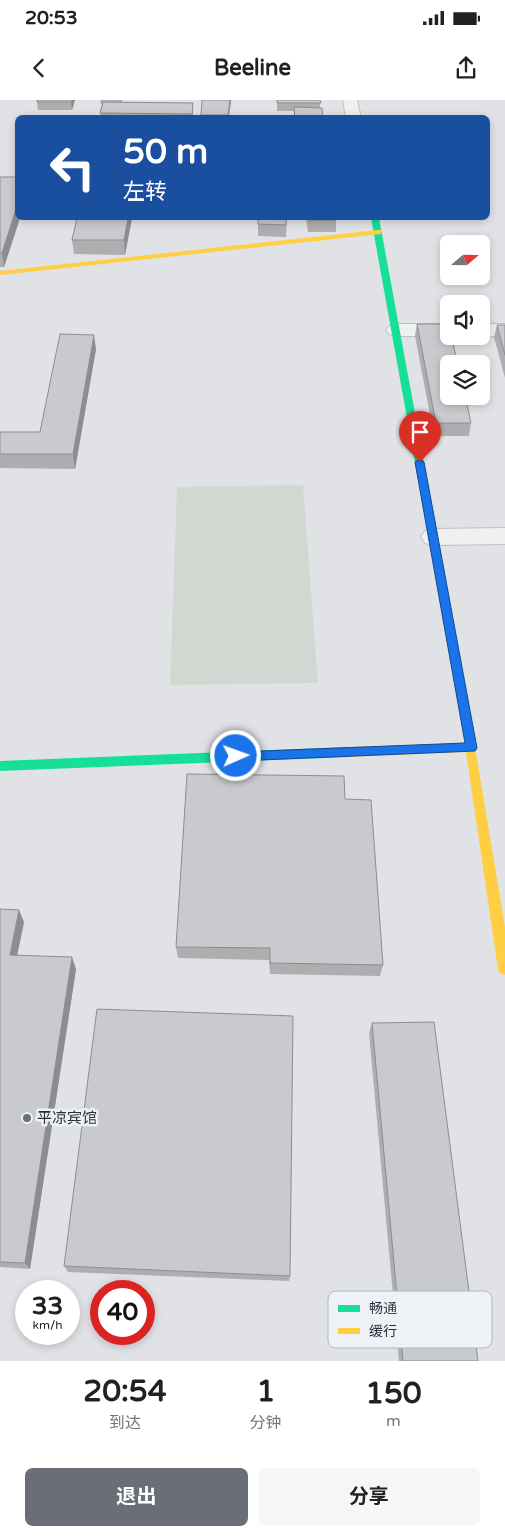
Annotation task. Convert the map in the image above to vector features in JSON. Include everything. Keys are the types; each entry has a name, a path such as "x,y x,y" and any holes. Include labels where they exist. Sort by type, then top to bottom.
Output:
{"street":[{"path":"350,100 353,115"},
{"path":"375,220 471,748 505,969"},
{"path":"0,273 378,232"},
{"path":"396,330 440,330"},
{"path":"490,330 505,330"},
{"path":"433,537 505,536"},
{"path":"0,766 471,748"}],"shaded area":[{"path":"303,485 318,683 170,685 177,487"}],"building":[{"path":"37,100 72,100 71,102 37,102"},
{"path":"202,100 230,100 228,115 201,115"},
{"path":"277,100 320,100 321,103 277,103"},
{"path":"103,102 193,103 192,114 100,113"},
{"path":"294,107 322,108 323,115 295,115"},
{"path":"0,177 15,177 15,212 2,253 0,253"},
{"path":"77,220 128,220 124,240 72,240"},
{"path":"258,220 286,220 286,225 258,224"},
{"path":"417,324 440,324 440,345 453,345 456,355 440,355 440,405 467,405 471,423 436,423"},
{"path":"497,325 505,325 505,355"},
{"path":"60,334 94,335 73,454 0,454 0,432 40,432"},
{"path":"187,774 344,776 345,799 371,800 383,965 270,963 270,948 176,947"},
{"name":"平凉宾馆","path":"0,909 19,910 10,955 72,957 25,1263 0,1262"},
{"path":"97,1009 293,1016 290,1276 64,1266"},
{"path":"434,1022 469,1291 397,1291 372,1023"},
{"path":"402,1348 476,1348 478,1361 403,1361"}],"traffic: fast":[{"path":"375,220 457,668"},
{"path":"0,766 349,752"}],"traffic: slow":[{"path":"0,273 378,232"},
{"path":"457,668 505,969"},
{"path":"349,752 471,747"}],"place":[{"name":"平凉宾馆","path":"27,1118"}],"route":[{"path":"236,756 471,748 420,462"}]}
